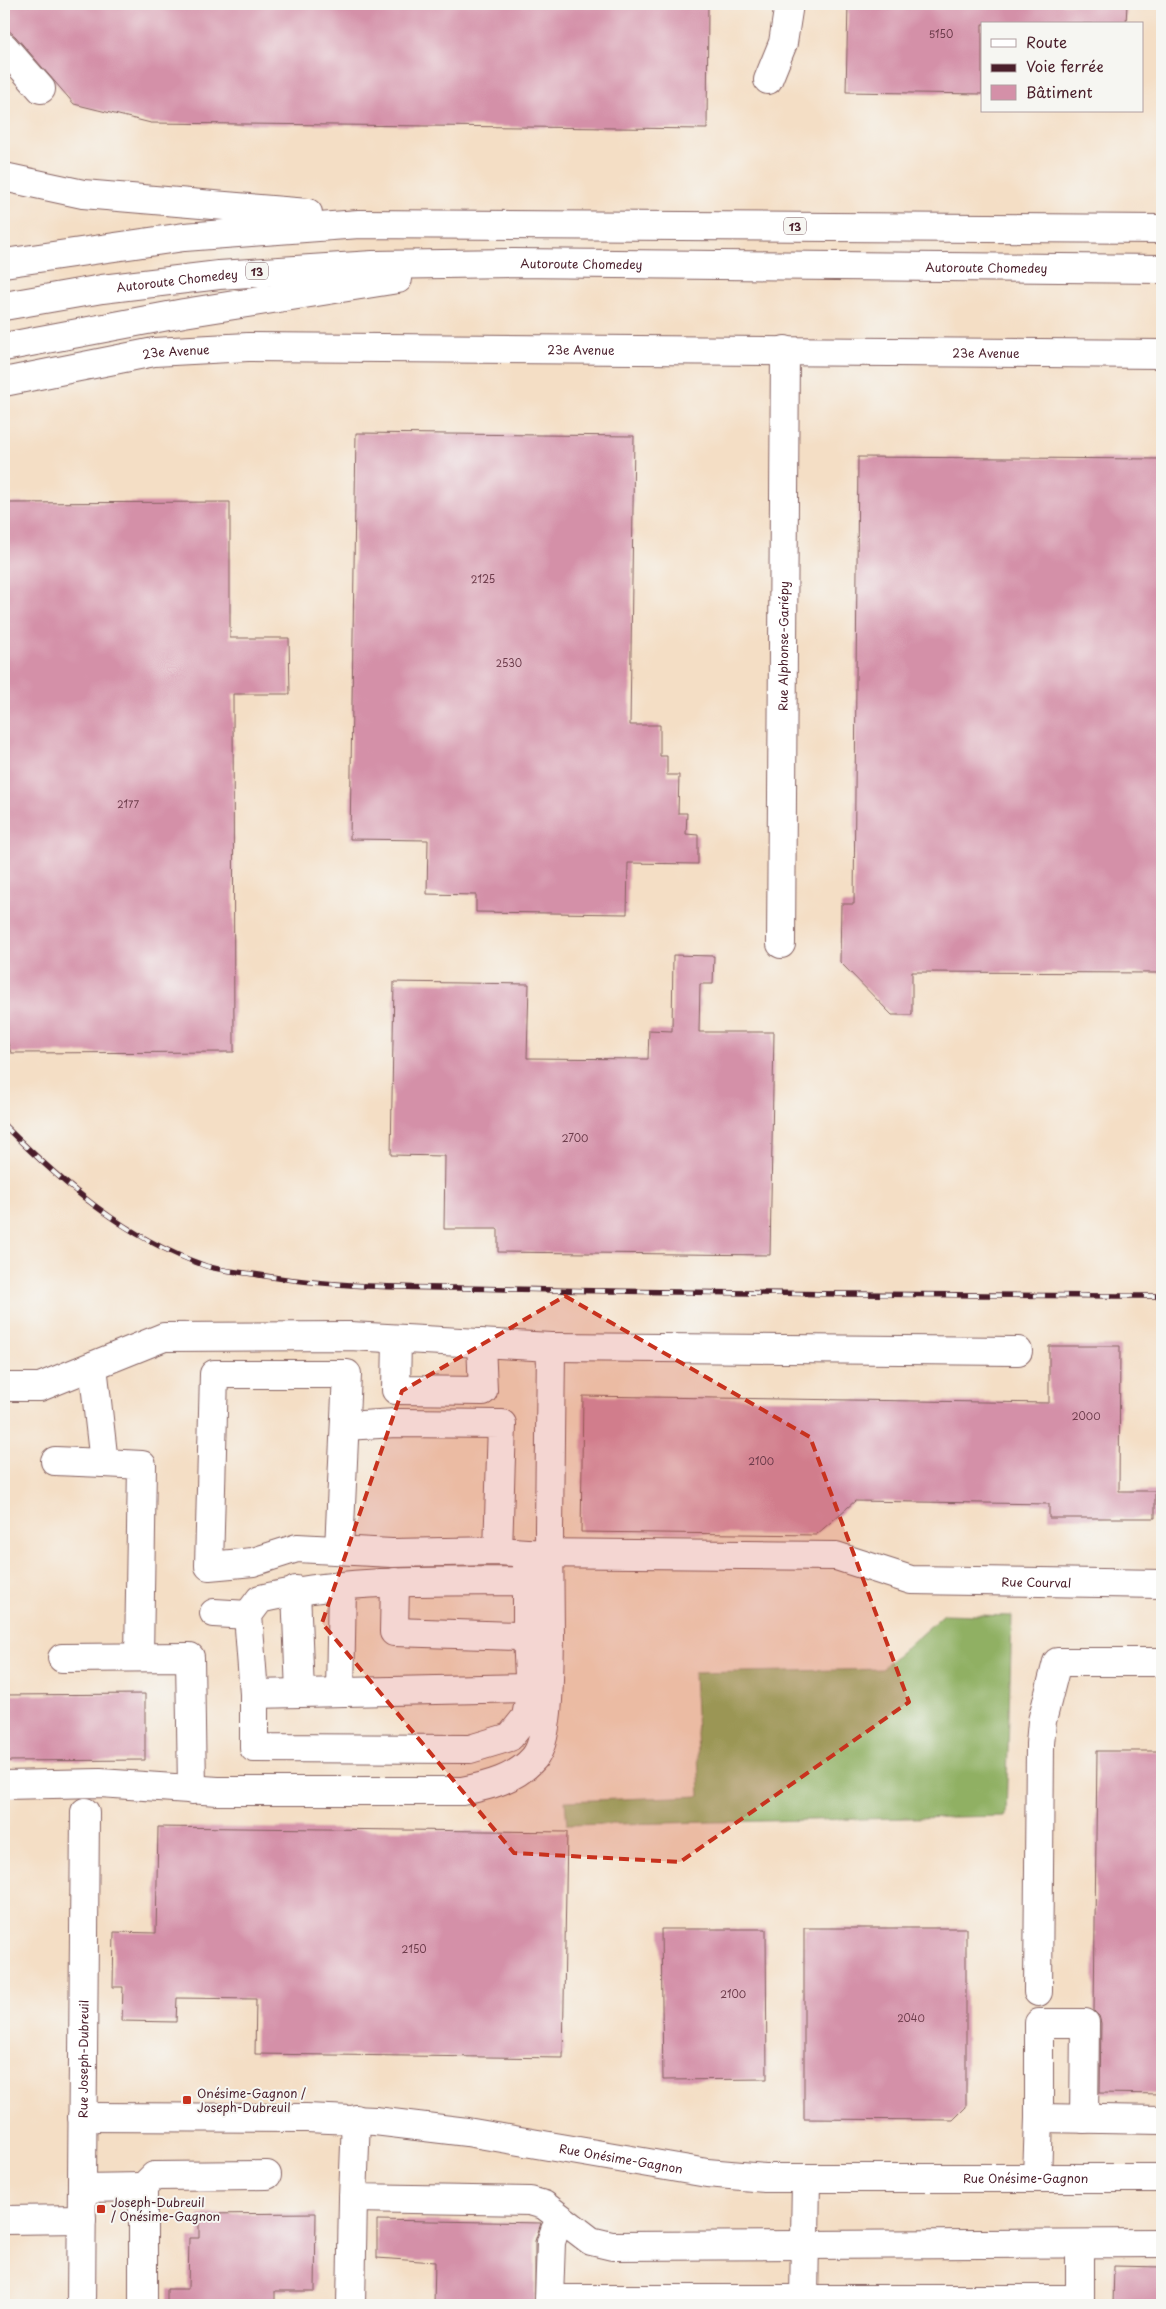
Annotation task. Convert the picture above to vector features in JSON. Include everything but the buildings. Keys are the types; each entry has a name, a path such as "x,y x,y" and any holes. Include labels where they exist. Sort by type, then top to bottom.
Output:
{"main road":[{"path":"768,80 783,42 789,4"},
{"path":"4,47 41,89"},
{"path":"4,177 83,194 427,223"},
{"name":"13","path":"4,263 103,247 227,233 325,225 427,223 1162,229"},
{"path":"4,347 226,306 513,263"},
{"name":"Autoroute Chomedey","path":"4,306 102,289 252,272 383,265 513,263 1162,269"},
{"name":"23e Avenue","path":"4,382 154,352 209,348 786,350 1162,354"},
{"name":"Rue Alphonse-Gariépy","path":"781,944 786,350"},
{"path":"4,1387 40,1387 164,1337 350,1336 551,1347 1018,1352"},
{"path":"397,1339 396,1390 483,1391 481,1343"},
{"path":"535,1720 539,1637 538,1553 551,1347"},
{"path":"93,1366 104,1462"},
{"name":"Rue Courval","path":"345,1426 347,1374 214,1374 209,1566 253,1562 297,1548 392,1552 498,1551 836,1556 911,1580 1162,1584"},
{"path":"339,1549 345,1426 396,1423 502,1424 498,1551"},
{"path":"55,1460 142,1465 139,1657"},
{"path":"4,1785 100,1783 192,1790 462,1791 491,1786 518,1772 535,1757 544,1736 535,1720 530,1688 539,1637 527,1581 538,1553"},
{"path":"527,1581 395,1582 296,1590 260,1599 248,1616 254,1694 254,1748 470,1749 510,1737 535,1720"},
{"path":"395,1582 394,1632 539,1637"},
{"path":"340,1692 342,1586"},
{"path":"296,1590 300,1693"},
{"path":"214,1613 248,1616"},
{"path":"62,1658 190,1657 192,1790"},
{"path":"1038,1992 1040,1744 1042,1721 1058,1662 1162,1662"},
{"path":"254,1694 530,1688"},
{"name":"Rue Joseph-Dubreuil","path":"81,2305 85,1812"},
{"path":"1037,2178 1039,2023 1086,2024 1084,2119"},
{"name":"Rue Onésime-Gagnon","path":"82,2117 356,2119 448,2129 729,2176 806,2179 1162,2178"},
{"path":"1039,2118 1162,2120"},
{"path":"351,2305 356,2119"},
{"path":"82,2188 143,2186 154,2176 267,2175"},
{"path":"804,2299 806,2179"},
{"path":"143,2186 143,2305"},
{"path":"353,2198 530,2201 544,2205 591,2241 612,2246 1162,2243"},
{"path":"4,2220 82,2219"},
{"path":"562,2220 550,2242 549,2299 1080,2299 1080,2244"}],"highlighted area":[{"path":"565,1296 810,1437 909,1702 680,1862 514,1853 322,1623 402,1391"}],"green space":[{"path":"944,1614 1012,1616 1006,1816 567,1825 565,1801 700,1796 694,1673 882,1669"}],"railway":[{"path":"4,1125 72,1188 122,1225 149,1240 176,1254 206,1266 290,1280 414,1287 753,1293 1162,1296"}],"place":[{"name":"Onésime-Gagnon / Joseph-Dubreuil","path":"187,2100"},
{"name":"Joseph-Dubreuil / Onésime-Gagnon","path":"101,2209"}]}
